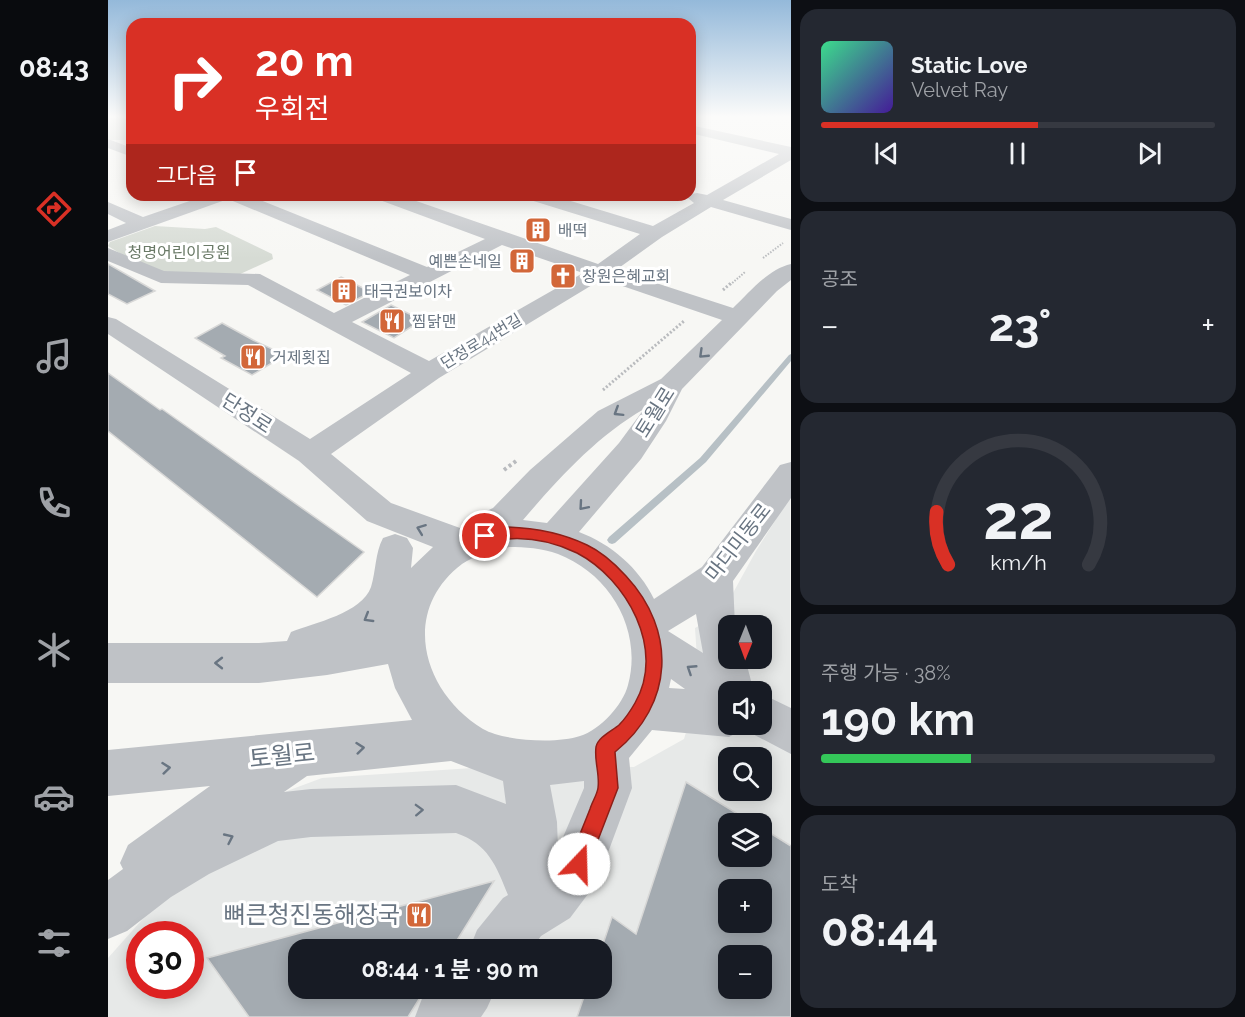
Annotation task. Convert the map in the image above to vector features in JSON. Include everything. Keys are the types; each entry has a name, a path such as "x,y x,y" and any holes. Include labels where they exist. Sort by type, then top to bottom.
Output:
{"street":[{"name":"단정로44번길","path":"310,453 430,372 601,271 655,233 769,164"},
{"path":"696,198 790,225"},
{"path":"108,237 206,201"},
{"path":"247,201 428,275"},
{"path":"399,201 501,238 740,318"},
{"path":"428,211 447,201"},
{"path":"552,201 655,233"},
{"path":"108,207 142,224"},
{"path":"334,322 501,238"},
{"path":"108,254 161,277 252,279 430,372"},
{"name":"토월로","path":"554,538 641,436 652,421 670,385 740,318 769,286 790,270"},
{"name":"단정로","path":"108,324 310,453 379,512 458,542"},
{"path":"458,542 508,533 531,533 554,538 584,550 610,569 633,593 650,633 652,676 642,708 627,730 606,747 581,760 552,766 523,765 487,756 456,738 434,717 417,694 407,669 402,643 405,614 416,588 437,562 458,542 506,517 541,478 608,418 670,385"},
{"name":"마디미동로","path":"650,633 686,600 715,578 790,473"},
{"name":"단정로","path":"379,512 416,588"},
{"path":"259,663 350,628 375,615 391,587 395,548"},
{"path":"715,578 715,622 728,681"},
{"path":"650,633 718,683"},
{"path":"108,663 259,663 327,657 402,643"},
{"path":"642,708 718,714"},
{"name":"토월로","path":"108,773 456,738"},
{"path":"516,916 551,900 579,864 608,788 606,747"},
{"path":"108,899 123,882 198,822 298,754"},
{"path":"516,916 534,857 533,819 523,765"},
{"path":"108,912 153,879 191,856 275,818 311,813 456,809 486,819 502,832 513,847 516,916"},
{"path":"444,1017 458,999"}],"path":[{"path":"757,263 790,237"},
{"path":"597,395 749,269"},
{"path":"504,470 520,457"}],"shaded area":[{"path":"790,497 790,1017 108,1017 108,958 126,938 126,999 204,999 204,921 141,921 221,831 252,804 322,778 516,765 634,767 684,739 699,688 695,628 718,615 718,669 772,669 772,615 718,615 722,613 756,551"}],"green space":[{"name":"청명어린이공원","path":"155,226 205,229 216,227 272,254 273,259 238,275 195,275 145,269 108,246 110,242"}],"building":[{"path":"108,264 155,291 127,304 108,294"},
{"name":"태극권보이차","path":"341,277 371,292 346,305 317,290"},
{"name":"찜닭맨","path":"391,305 422,320 394,338 362,322"},
{"path":"222,323 285,355 252,375 221,358 225,356 195,338"},
{"path":"108,373 364,552 317,597 108,431"},
{"path":"686,782 736,813 718,813 718,867 772,867 772,834 791,846 791,1017 577,1017 583,999 612,999 612,939 605,939 612,917 636,934"},
{"name":"뼈큰청진동해장국","path":"494,881 458,939 288,939 288,999 419,999 408,1017 249,1017 207,958"}],"waterway":[{"path":"612,540 703,460 791,356"}],"place":[{"name":"배떡","path":"538,230"},
{"name":"예쁜손네일","path":"522,261"},
{"name":"창원은혜교회","path":"563,276"},
{"name":"태극권보이차","path":"344,291"},
{"name":"찜닭맨","path":"392,321"},
{"name":"거제횟집","path":"253,357"},
{"name":"뼈큰청진동해장국","path":"419,915"}],"route":[{"path":"485,536 531,533 554,538 584,550 610,569 633,593 648,623 653,644 654,666 650,687 642,708 627,730 606,747 608,788 579,864"}]}
